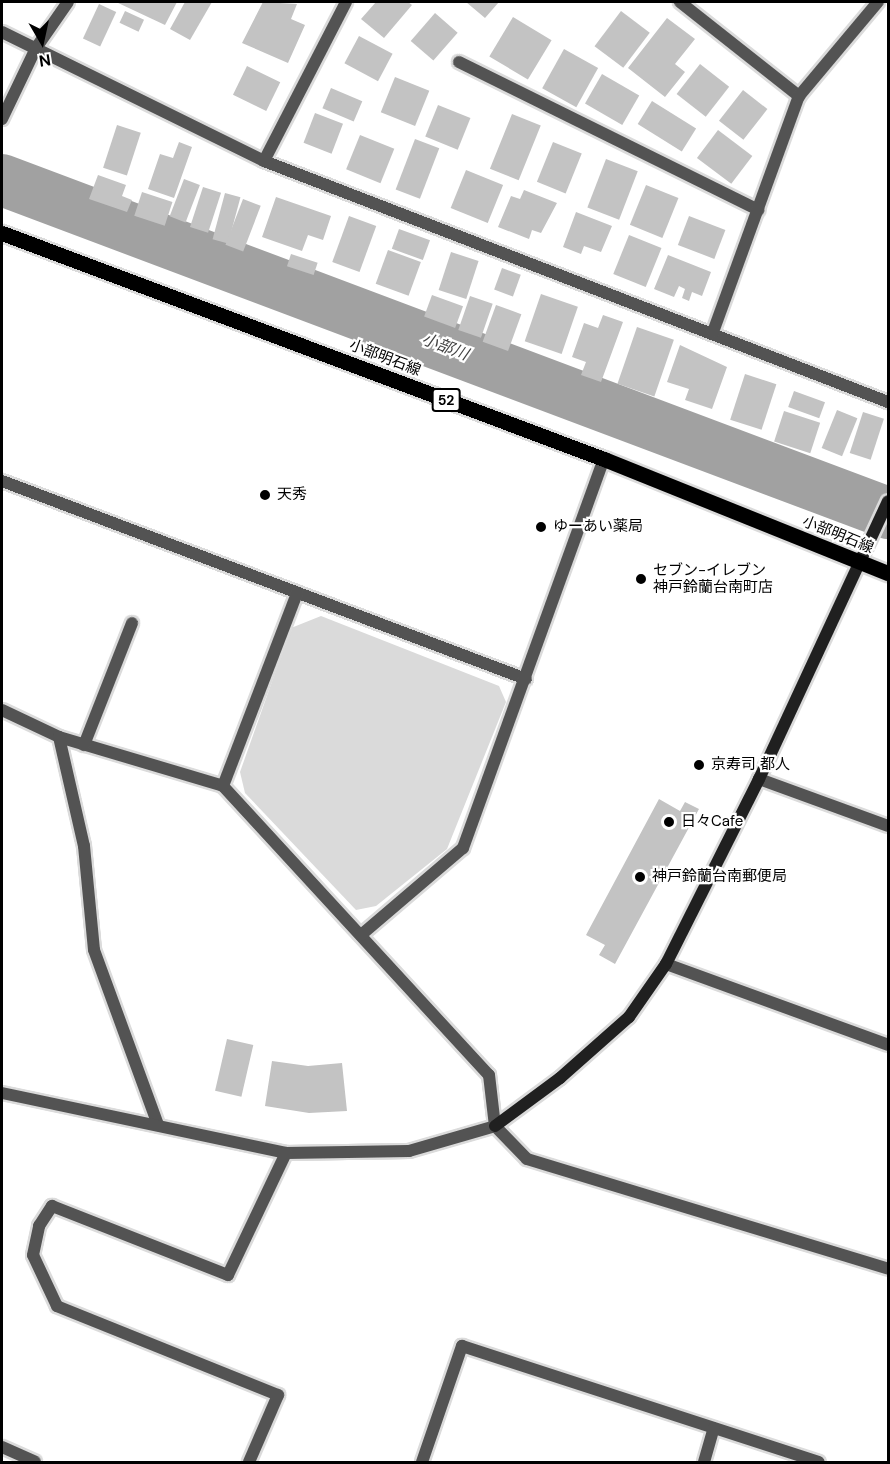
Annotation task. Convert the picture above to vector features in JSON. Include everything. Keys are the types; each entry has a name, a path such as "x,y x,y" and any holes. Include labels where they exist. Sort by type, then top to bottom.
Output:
{"main road":[{"name":"小部明石線","path":"2,233 604,459 888,573"}],"street":[{"path":"2,119 36,48 68,2"},
{"path":"264,161 346,2"},
{"path":"680,2 799,96"},
{"path":"713,332 799,96 878,2"},
{"path":"2,32 264,161 713,332 888,402"},
{"path":"459,62 758,210"},
{"path":"361,935 463,848 604,459"},
{"path":"2,481 526,679"},
{"path":"2,1093 286,1153 409,1151 495,1126 560,1078 629,1017 666,964 759,779 888,501"},
{"path":"223,786 297,593"},
{"path":"84,745 132,623"},
{"path":"2,710 58,738 223,786 489,1075 495,1126 527,1159 888,1269"},
{"path":"58,738 84,846 94,950 158,1125"},
{"path":"759,779 888,826"},
{"path":"666,964 888,1045"},
{"path":"249,1462 278,1395 57,1306 33,1255 39,1226 52,1206 228,1275 286,1153"},
{"path":"422,1462 462,1346 819,1462"},
{"path":"704,1462 714,1428"},
{"path":"2,1447 35,1462"}],"shaded area":[{"path":"321,616 499,686 506,702 447,849 376,906 356,910 245,793 240,772 291,628"}],"building":[{"path":"116,2 177,2 165,25"},
{"path":"185,2 212,2 190,40 170,29"},
{"path":"263,2 297,4 291,19 305,25 288,63 242,43"},
{"path":"376,2 408,2 412,5 384,38 361,19"},
{"path":"466,2 499,2 485,18"},
{"path":"99,4 116,12 100,46 83,38"},
{"path":"125,11 144,20 139,32 120,23"},
{"path":"621,11 650,33 623,68 595,46"},
{"path":"435,13 458,33 433,61 411,41"},
{"path":"513,17 552,40 528,80 489,56"},
{"path":"667,18 695,39 675,64 685,72 665,97 628,68"},
{"path":"359,36 393,54 378,81 344,63"},
{"path":"564,49 598,68 576,107 542,88"},
{"path":"700,64 729,87 706,117 677,94"},
{"path":"247,66 280,82 266,111 233,95"},
{"path":"602,74 639,96 622,125 585,103"},
{"path":"395,77 429,91 415,126 381,112"},
{"path":"331,88 362,101 354,122 322,108"},
{"path":"743,90 767,109 743,140 719,121"},
{"path":"652,101 696,129 682,151 638,124"},
{"path":"438,105 470,118 458,150 425,137"},
{"path":"315,113 343,124 332,154 304,143"},
{"path":"512,114 541,126 519,180 490,169"},
{"path":"117,125 141,133 127,176 103,168"},
{"path":"718,130 752,156 731,184 697,158"},
{"path":"360,135 394,149 380,183 346,169"},
{"path":"415,139 439,148 420,199 396,189"},
{"path":"179,142 192,147 174,198 148,189 160,154 173,158"},
{"path":"553,142 582,154 566,193 537,182"},
{"path":"606,159 638,171 619,220 587,208"},
{"path":"466,170 503,185 488,223 451,208"},
{"path":"98,175 126,185 122,196 132,200 127,212 89,199"},
{"path":"184,179 200,185 186,222 170,216"},
{"path":"646,185 678,198 662,238 630,225"},
{"path":"203,187 221,193 208,233 190,227"},
{"path":"524,190 557,203 541,233 532,230 529,239 498,227 511,196 520,199"},
{"path":"142,192 172,202 165,226 134,216"},
{"path":"225,193 240,197 228,244 213,239"},
{"path":"276,197 331,216 323,240 308,235 302,251 262,237"},
{"path":"243,199 261,206 243,252 225,245"},
{"path":"576,212 612,226 601,252 584,246 581,254 563,247"},
{"path":"349,216 376,226 359,272 332,262"},
{"path":"689,216 725,230 714,259 678,245"},
{"path":"399,229 430,240 423,260 392,249"},
{"path":"629,235 661,248 646,287 613,274"},
{"path":"388,250 421,262 409,296 376,284"},
{"path":"451,252 479,261 466,299 439,290"},
{"path":"291,254 318,263 314,275 287,266"},
{"path":"668,255 711,272 702,296 692,292 689,301 682,298 685,289 679,286 674,297 654,289"},
{"path":"502,268 521,275 513,296 494,290"},
{"path":"541,294 578,307 562,354 525,341"},
{"path":"432,295 463,306 455,328 424,317"},
{"path":"470,296 493,304 481,338 458,330"},
{"path":"496,305 521,314 508,351 483,342"},
{"path":"603,315 623,322 601,382 581,375 586,362 572,357 584,323 598,328"},
{"path":"637,327 674,340 654,396 617,384"},
{"path":"680,345 727,367 712,409 685,400 689,389 667,382"},
{"path":"745,374 776,384 762,430 730,420"},
{"path":"794,391 825,402 819,418 788,407"},
{"path":"837,410 857,418 842,456 822,448"},
{"path":"784,411 820,423 810,453 774,441"},
{"path":"863,412 884,419 871,460 850,453"},
{"path":"659,799 680,811 685,802 699,809 615,964 599,955 605,945 586,935"},
{"path":"227,1039 253,1045 241,1097 215,1091"},
{"path":"272,1061 308,1066 342,1063 347,1111 309,1113 265,1106"}],"waterway":[{"name":"小部川","path":"2,180 888,513"}],"place":[{"name":"天秀","path":"265,495"},
{"name":"ゆーあい薬局","path":"541,527"},
{"name":"セブン-イレブン 神戸鈴蘭台南町店","path":"641,579"},
{"name":"京寿司 都人","path":"699,765"},
{"name":"日々Cafe","path":"669,822"},
{"name":"神戸鈴蘭台南郵便局","path":"640,877"}]}
